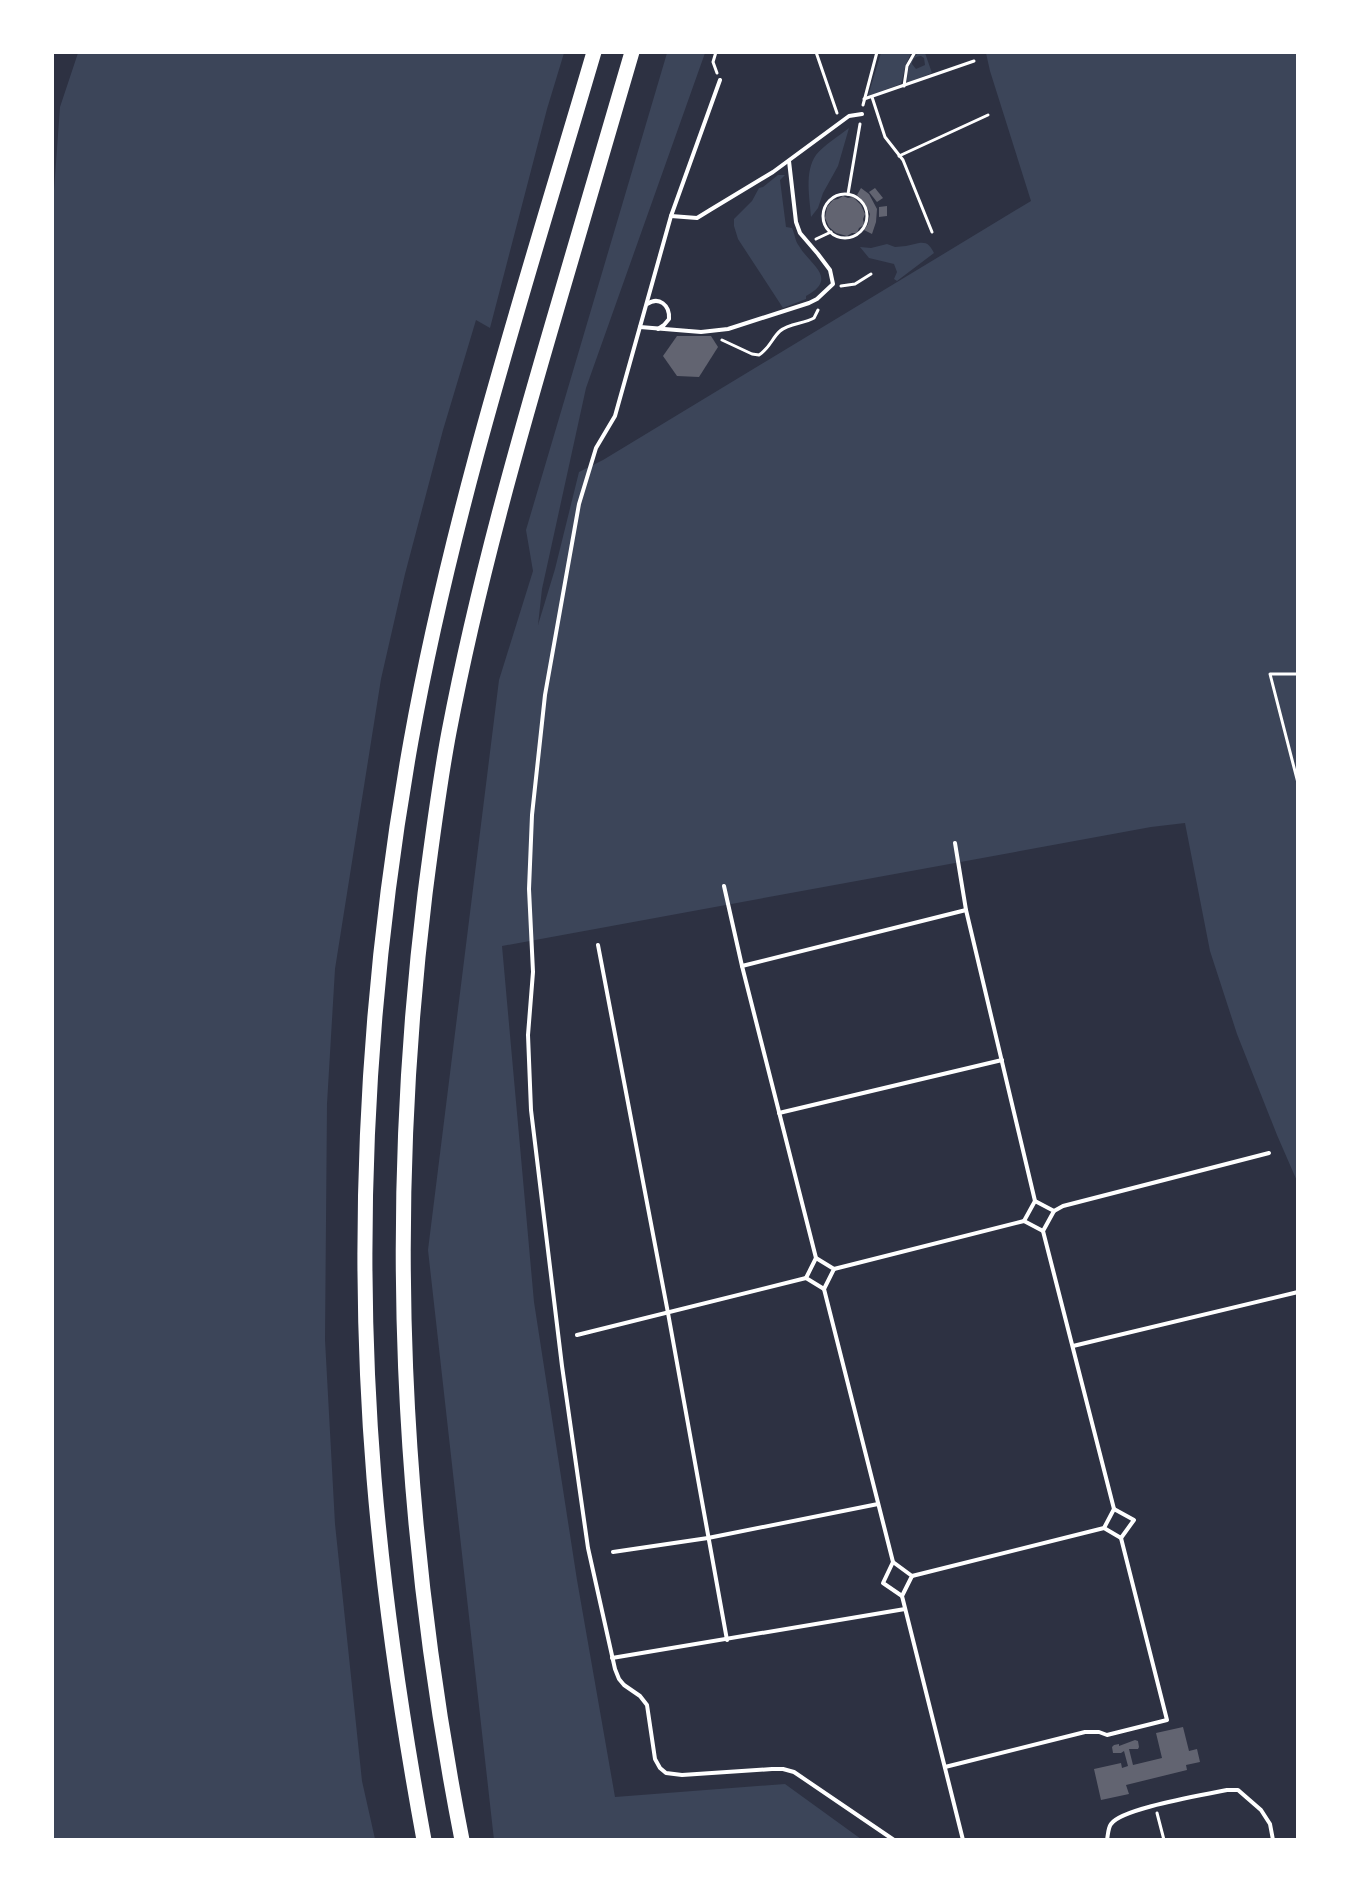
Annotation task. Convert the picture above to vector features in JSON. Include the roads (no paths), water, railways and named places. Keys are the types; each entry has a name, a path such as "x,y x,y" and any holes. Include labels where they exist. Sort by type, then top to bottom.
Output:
{"highway":[{"path":"424,1840 403,1722 392,1646 380,1541 370,1417 367,1340 366,1206 376,1006 400,808 411,742 438,610 470,480 594,52"},
{"path":"462,1840 441,1726 423,1601 406,1402 402,1268 403,1201 413,1002 448,735 476,604 511,466 632,52"}],"lane":[{"path":"720,80 671,216 615,416 596,448 579,504 546,695 532,815 529,889 533,972 528,1035 531,1110 562,1366 588,1548 612,1658 619,1679 624,1685 640,1696 647,1705 655,1759 660,1768 666,1773 682,1774 783,1769 794,1772 894,1840"},
{"path":"671,216 697,218 789,161 849,116 862,114"},
{"path":"640,326 701,332 715,331 747,324 817,299 833,284 830,270 800,232 796,222 789,161"},
{"path":"646,305 656,300 661,301 668,309 669,319 658,328"},
{"path":"956,843 966,910 1035,1201 1024,1221"},
{"path":"724,886 742,966 816,1258 806,1278"},
{"path":"742,966 966,910"},
{"path":"598,945 668,1313 727,1640"},
{"path":"779,1113 1002,1060"},
{"path":"1104,1528 1114,1509 1043,1231 1054,1211 1063,1206 1269,1154"},
{"path":"1035,1201 1054,1211"},
{"path":"816,1258 834,1269 1024,1221 1043,1231"},
{"path":"834,1269 824,1289 892,1562 883,1583 902,1596"},
{"path":"577,1335 806,1278 824,1289"},
{"path":"1073,1346 1298,1292"},
{"path":"613,1552 708,1538 878,1504"},
{"path":"1114,1509 1134,1520 1121,1538"},
{"path":"892,1562 912,1576 1104,1528 1121,1538 1167,1720 1107,1735 1099,1732 1084,1732 945,1766"},
{"path":"912,1576 902,1596 963,1840"},
{"path":"612,1658 905,1609"},
{"path":"1107,1840 1110,1825 1119,1817 1138,1810 1227,1790 1238,1790 1261,1810 1270,1824 1272,1840"}]}
